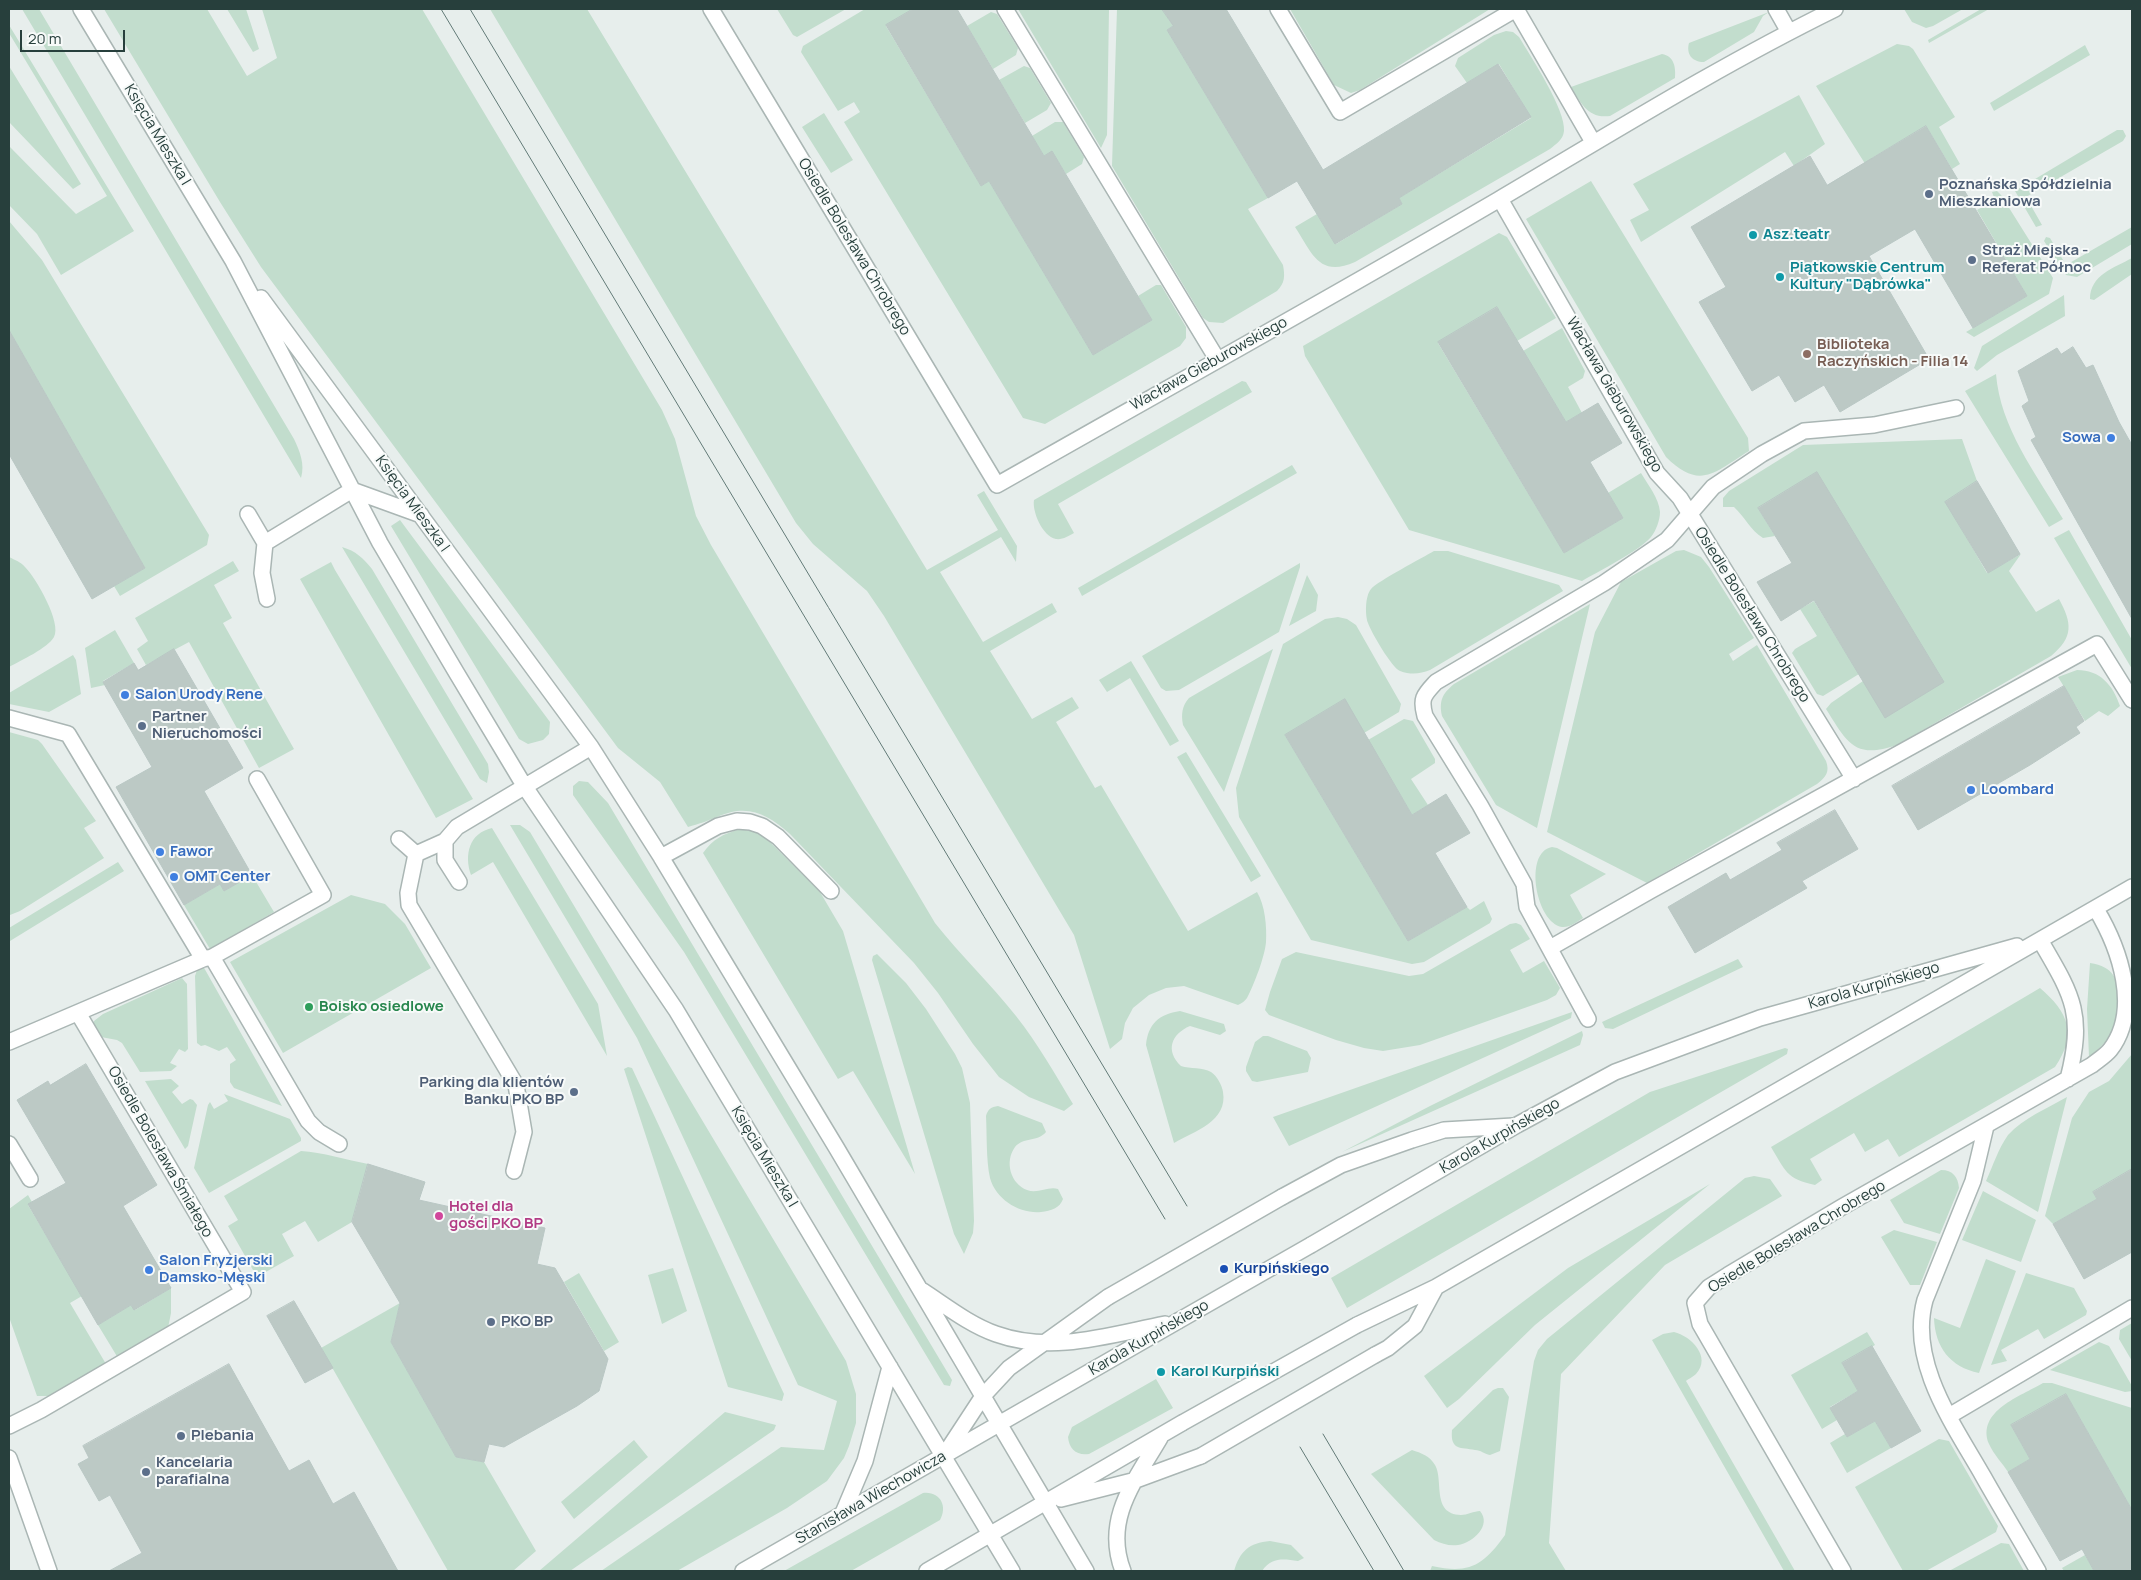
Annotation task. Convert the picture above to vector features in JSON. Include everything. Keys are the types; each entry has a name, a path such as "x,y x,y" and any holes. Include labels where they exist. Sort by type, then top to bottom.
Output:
{"street":[{"name":"Księcia Mieszka I","path":"81,9 233,261 380,544 525,786 676,1010 1012,1571"},
{"name":"Osiedle Bolesława Chrobrego","path":"710,9 997,485"},
{"path":"1005,9 1217,359"},
{"path":"1278,9 1340,112 1516,9 1593,142"},
{"path":"1776,9 1788,32"},
{"name":"Wacława Gieburowskiego","path":"997,485 1500,199 1593,142 1788,32 1835,9"},
{"name":"Wacława Gieburowskiego","path":"1500,199 1657,473 1680,498 1689,514"},
{"name":"Księcia Mieszka I","path":"233,261 591,746 661,857 920,1289 1086,1571"},
{"path":"1689,514 1714,487 1762,454 1804,431 1874,426 1956,408"},
{"path":"265,543 352,490 421,516"},
{"path":"248,514 265,543 262,573 267,599"},
{"name":"Osiedle Bolesława Chrobrego","path":"1550,948 1527,907 1524,884 1480,805 1425,716 1422,703 1423,698 1436,682 1604,583 1667,540 1689,514 1854,779"},
{"path":"1588,1020 1550,948 2097,644 2132,700"},
{"path":"9,718 68,734 308,1121 319,1132 339,1144"},
{"path":"416,854 445,841 457,827 591,746"},
{"path":"9,1042 208,958 323,895 257,779"},
{"path":"661,857 718,826 737,821 750,822 762,826 778,837 831,891"},
{"path":"399,839 416,854"},
{"path":"445,841 446,860 459,882"},
{"path":"416,854 408,893 409,905 516,1085 524,1132 514,1170"},
{"name":"Karola Kurpińskiego","path":"1045,1503 1357,1324 1436,1287 2132,887"},
{"name":"Osiedle Bolesława Chrobrego","path":"1843,1571 1700,1324 1695,1303 1709,1287 1728,1275 1842,1207 2092,1065 2111,1050 2123,1032 2129,1014 2129,983 2113,938 2096,909"},
{"path":"2040,940 2066,985 2073,1002 2076,1020 2076,1042 2068,1079"},
{"name":"Karola Kurpińskiego","path":"999,1424 1517,1125 1616,1072 1760,1018 2040,940"},
{"name":"Osiedle Bolesława Śmiałego","path":"9,1426 41,1410 243,1292 78,1013"},
{"path":"943,1457 983,1396 1009,1368 1041,1343 1108,1297 1282,1197 1348,1163 1444,1130 1517,1125"},
{"path":"1986,1126 1973,1181 1925,1300 1920,1317 1921,1339 1926,1362 1949,1416 2038,1571"},
{"path":"9,1144 30,1179"},
{"path":"927,1571 1045,1503 1136,1480 1201,1456 1388,1348 1415,1326 1436,1287"},
{"path":"920,1289 974,1324 996,1334 1041,1343 1073,1343 1178,1321"},
{"path":"1949,1416 2132,1308"},
{"path":"843,1513 865,1461 890,1367"},
{"name":"Stanisława Wiechowicza","path":"743,1571 999,1424"},
{"path":"1123,1571 1116,1536 1118,1515 1161,1436"},
{"path":"9,1458 49,1571"}],"green space":[{"path":"22,9 39,9 294,439 302,463 301,478"},
{"path":"104,9 207,9 247,76 277,58 262,9 422,9 662,410 675,439 696,516 711,545 935,923 1016,1016 1039,1048 1073,1104 1064,1111 1029,1097 999,1077 914,963 782,827 765,816 748,811 738,811 688,827 660,782 618,748 261,267"},
{"path":"227,9 246,9 259,49 253,52"},
{"path":"490,9 587,9 927,570 998,530 977,495 984,491 1017,546 1016,562 1001,537 940,572 983,642 1052,603 1057,612 990,651 1032,719 1072,697 1079,708 1056,722 1095,788 1101,785 1188,931 1257,892 1265,916 1266,942 1264,955 1256,978 1247,998 1243,1002 1238,1005 1184,986 1166,988 1149,995 1133,1008 1125,1023 1122,1039 1110,1049 1074,935 884,616 867,591 813,544 796,523"},
{"path":"777,9 846,9 797,37 793,35"},
{"path":"865,9 913,9 886,26 981,186 989,181 1093,355 1152,320 1138,296 1156,285 1161,285 1186,327 1186,338 1180,346 1045,424 1023,418 844,122 860,112 854,102 838,111 801,52 803,46"},
{"path":"1018,9 1109,9 1107,135 1101,148"},
{"path":"1117,9 1162,9 1173,26 1167,30 1268,198 1248,209 1283,265 1283,282 1277,291 1223,323 1209,322 1203,318 1112,166"},
{"path":"1290,9 1490,9 1360,90 1351,93 1334,85"},
{"path":"1904,9 1963,9 1926,28 1912,22"},
{"path":"1981,9 1989,9 1929,43 1928,40"},
{"path":"991,12 997,14 1018,48 1016,55 993,69 967,26"},
{"path":"1769,12 1763,16 1754,32 1704,62 1696,61 1689,54 1689,43"},
{"path":"9,25 134,231 61,275 37,234 9,205 9,146 76,214 107,196 9,33"},
{"path":"1506,31 1513,32 1519,37 1554,97 1563,122 1564,131 1561,139 1550,149 1355,262 1333,267 1325,265 1318,260 1295,227 1317,214 1336,244 1402,204 1399,198 1531,118 1499,64 1467,83 1455,66 1458,58 1494,35"},
{"path":"1897,44 1909,46 1913,49 1955,117 1939,127 1960,164 1952,169 1926,126 1872,158 1893,195 1876,181 1816,86"},
{"path":"2085,45 2090,55 1994,111 1990,103"},
{"path":"1662,54 1672,60 1675,78 1610,116 1596,115 1586,109 1571,87"},
{"path":"9,66 81,184 73,189 9,122"},
{"path":"1024,66 1030,68 1051,103 1047,110 1025,123 999,80"},
{"path":"1799,95 1825,144 1794,166 1785,152 1641,242 1630,220 1649,210 1633,184"},
{"path":"824,113 853,160 831,173 802,127"},
{"path":"1055,122 1063,122 1084,157 1082,164 1066,174 1052,152 1044,156 1032,136"},
{"path":"2117,130 2123,130 2126,136 2123,141 2026,197 2042,225 2036,227 2015,191"},
{"path":"1591,181 1748,438 1749,451 1708,475 1698,476 1689,473 1666,457 1526,219"},
{"path":"1997,191 2053,278 2049,294 1974,337 1966,332 2027,296 1977,210 1995,200 1992,192"},
{"path":"9,221 42,260 209,535 207,545 120,596 114,586 145,568 9,330"},
{"path":"2132,227 2132,244 2077,277 2066,275 2044,241 2046,237 2050,238 2066,265"},
{"path":"1499,233 1507,237 1556,318 1517,341 1497,307 1438,343 1564,553 1623,518 1608,493 1641,473 1658,502 1660,515 1653,535 1628,554 1582,581 1409,530 1305,356 1303,346"},
{"path":"2132,258 2132,274 2094,300 2090,299 2094,284 2104,273"},
{"path":"2064,295 2065,316 1997,355 1977,371 1974,368 1982,346"},
{"path":"1562,328 1585,371 1583,378 1568,387 1582,413 1566,422 1523,351"},
{"path":"1996,374 2004,413 2012,431 2021,450 2063,519 2049,527 1965,391"},
{"path":"1242,381 1246,382 1252,392 1058,504 1074,533 1056,539 1051,537 1042,528 1036,516 1034,500"},
{"path":"1962,439 1977,481 1946,502 1987,573 2021,554 2009,571 2036,612 2059,599 2068,623 2067,636 2051,656 1897,745 1882,749 1861,749 1846,739 1833,721 1826,709 1831,703 1863,681 1943,681 1817,473 1758,508 1775,536 1763,538 1758,535 1734,507 1723,507 1723,498 1729,491 1803,445"},
{"path":"1292,465 1297,473 1082,596 1078,588"},
{"path":"400,520 550,722 549,734 543,740 528,744 519,739 391,526"},
{"path":"2069,530 2132,640 2132,669 2054,538"},
{"path":"342,547 359,555 372,569 488,764 487,783 480,779"},
{"path":"1684,550 1701,557 1709,567 1754,638 1729,654 1733,661 1757,645 1826,761 1827,771 1825,777 1817,784 1647,883 1547,832 1595,632 1621,582 1676,551"},
{"path":"1434,551 1448,551 1559,585 1563,591 1430,670 1415,674 1400,671 1392,664 1382,649 1368,623 1366,606 1369,592 1375,585"},
{"path":"9,557 18,561 30,573 47,601 56,630 54,637 46,645 9,667"},
{"path":"233,561 239,571 214,585 232,618 223,623 294,749 259,768 189,642 146,665 137,649 148,641 135,618"},
{"path":"331,562 473,799 436,818 300,579"},
{"path":"1300,563 1279,632 1179,690 1166,691 1161,688 1142,656"},
{"path":"1307,575 1318,595 1316,611 1289,626"},
{"path":"1814,601 1859,674 1823,696 1817,694 1792,653 1795,649 1817,636 1800,609"},
{"path":"1590,604 1537,828 1496,805 1442,716 1441,702 1444,695 1454,684"},
{"path":"1338,617 1347,619 1356,625 1401,704 1399,712 1364,733 1285,735 1408,941 1467,907 1470,910 1484,901 1492,919 1490,923 1424,962 1412,964 1311,940 1239,817 1236,788 1283,644 1325,619"},
{"path":"115,630 134,663 103,681 105,685 91,688 85,648"},
{"path":"1273,649 1224,792 1183,725 1183,707 1189,698"},
{"path":"73,655 76,660 81,694 49,712 9,704 9,693"},
{"path":"1131,661 1179,741 1170,746 1130,678 1107,692 1099,680"},
{"path":"2077,670 2092,673 2104,680 2114,692 2120,706 2108,716 2099,711 2085,721 2058,677"},
{"path":"1404,719 1413,721 1435,759 1435,763 1411,779 1428,805 1412,815 1368,740"},
{"path":"9,732 38,740 42,744 96,821 84,828 104,858 20,911 10,915"},
{"path":"1186,752 1261,876 1251,882 1177,757"},
{"path":"579,781 588,782 608,803 952,1380 950,1386 944,1385 684,952 573,795 573,786"},
{"path":"510,825 520,825 530,832 846,1361 856,1394 856,1423 849,1446 844,1458 827,1481 787,1508 677,1571 601,1571 781,1447 824,1450 837,1401 798,1385 637,1038"},
{"path":"492,828 598,1004 607,1056 493,862 471,875 468,860 470,846 478,835"},
{"path":"740,829 757,832 770,842 820,892 843,931 915,1174 853,1071 838,1079 703,853 719,838"},
{"path":"1552,847 1606,874 1570,895 1583,918 1567,927 1553,923 1545,914 1536,887 1538,861 1543,852"},
{"path":"118,862 124,871 10,941 9,928"},
{"path":"252,875 274,912 210,949 184,905 220,884 224,891"},
{"name":"Boisko osiedlowe","path":"351,895 385,904 405,924 431,968 283,1053 230,962"},
{"path":"1516,923 1521,925 1530,939 1510,950 1523,973 1544,961 1560,988 1556,995 1547,1000 1420,1045 1383,1051 1364,1048 1336,1040 1269,1015 1265,1010 1282,959 1296,952 1409,976 1423,974 1510,924"},
{"path":"877,954 906,983 926,1009 962,1068 970,1103 974,1221 973,1233 964,1254 954,1234 872,960 873,956"},
{"path":"1738,959 1743,967 1613,1029 1605,1028 1602,1022"},
{"path":"2090,963 2105,967 2113,975 2116,980 2119,1001 2117,1018 2112,1032 2103,1044 2089,1057 2087,1009"},
{"path":"203,966 282,1106 234,1088 230,1082 230,1064 236,1060 227,1047 219,1051 197,1043 195,976 197,970"},
{"path":"182,978 187,984 188,1049 185,1052 179,1049 170,1063 177,1066 171,1071 140,1072 122,1043 117,1040 101,1037 93,1025 94,1021 103,1014"},
{"path":"2040,988 2057,1006 2067,1024 2066,1044 2055,1067 1899,1157 1888,1139 1865,1152 1854,1133 1810,1159 1822,1180 1815,1185 1798,1180 1783,1168 1771,1147"},
{"path":"1180,1011 1224,1024 1226,1031 1220,1035 1190,1026 1178,1034 1172,1043 1173,1055 1181,1066 1204,1069 1215,1076 1223,1092 1223,1102 1220,1111 1208,1124 1174,1143 1146,1045 1149,1031 1156,1021 1173,1012"},
{"path":"1572,1012 1571,1018 1289,1146 1273,1117"},
{"path":"1582,1031 1583,1035 1580,1045 1342,1152 1430,1106"},
{"path":"1263,1036 1268,1036 1307,1051 1311,1058 1308,1072 1257,1082 1252,1081 1246,1071 1246,1067 1255,1042"},
{"path":"1785,1048 1788,1049 1787,1054 1347,1308 1331,1278 1650,1092"},
{"path":"2132,1054 2132,1169 2093,1192 2097,1199 2053,1224 2045,1216 2072,1118 2089,1092 2109,1081"},
{"path":"632,1068 784,1394 782,1401 728,1387 624,1069"},
{"path":"171,1079 179,1086 172,1092 182,1104 190,1099 197,1105 188,1146 185,1149 145,1081"},
{"path":"224,1094 290,1119 301,1141 209,1193 194,1168 208,1105 210,1102 214,1109 228,1101"},
{"path":"2067,1097 2038,1212 1986,1181 1998,1152 2008,1135 2028,1118"},
{"path":"998,1106 1042,1123 1046,1132 1039,1137 1018,1144 1012,1153 1010,1166 1013,1178 1021,1187 1027,1190 1058,1189 1063,1199 1060,1205 1055,1208 1045,1212 1025,1211 1003,1199 993,1186 988,1163 986,1116 990,1109"},
{"path":"301,1151 326,1154 368,1164 352,1222 318,1242 305,1221 282,1234 294,1256 257,1277 228,1226 238,1220 224,1196"},
{"path":"1941,1170 1949,1171 1954,1175 1959,1188 1940,1234 1904,1223 1890,1200"},
{"path":"1754,1176 1770,1179 1782,1196 1665,1265 1561,1374 1549,1543 1566,1571 1430,1571 1432,1566 1456,1569 1474,1565 1490,1554 1505,1535 1534,1361 1538,1350 1547,1339 1745,1178"},
{"path":"1710,1184 1535,1325 1459,1399 1447,1408 1424,1376 1568,1268"},
{"path":"1983,1191 2036,1220 2021,1262 1962,1240"},
{"path":"28,1195 32,1202 28,1205 82,1296 70,1303 106,1364 49,1396 37,1396 9,1317 9,1209"},
{"path":"1894,1230 1937,1242 1920,1285 1910,1285 1881,1237"},
{"path":"1986,1259 2016,1271 1979,1373 1960,1366 1946,1354 1937,1338 1934,1318 1960,1328"},
{"path":"673,1268 687,1311 662,1324 648,1275"},
{"path":"579,1273 619,1342 604,1351 564,1282"},
{"path":"2026,1273 2074,1288 2087,1311 2086,1315 2044,1339 2038,1329 2001,1350 2007,1361 1991,1365"},
{"path":"171,1288 171,1313 168,1328 118,1358 98,1325 131,1305 135,1310"},
{"path":"400,1303 391,1342 456,1457 484,1462 536,1551 513,1571 448,1571 321,1348"},
{"path":"2132,1323 2132,1361 2119,1339 2120,1330"},
{"path":"1674,1332 1687,1338 1701,1354 1702,1361 1700,1367 1696,1374 1686,1381 1795,1571 1784,1571 1652,1340 1663,1334"},
{"path":"1867,1332 1875,1345 1842,1363 1858,1391 1830,1407 1837,1420 1822,1429 1791,1375"},
{"path":"2099,1342 2109,1346 2132,1386 2132,1391 2125,1392 2050,1370"},
{"path":"1156,1379 1173,1408 1089,1454 1081,1454 1074,1451 1068,1437 1072,1427"},
{"path":"2043,1383 2052,1383 2132,1408 2132,1510 2066,1394 2011,1425 2030,1459 2008,1472 1996,1456 1989,1444 1987,1432 1989,1422 2003,1406"},
{"path":"1503,1388 1509,1397 1500,1451 1490,1455 1455,1445 1452,1430 1493,1390"},
{"path":"725,1412 776,1425 774,1430 570,1571 539,1571"},
{"path":"1875,1421 1891,1448 1847,1473 1830,1443 1845,1434 1847,1437"},
{"path":"1939,1439 1949,1441 1998,1526 1996,1532 1926,1571 1903,1571 1855,1487"},
{"path":"634,1440 648,1457 574,1519 561,1502"},
{"path":"1412,1450 1428,1457 1435,1465 1442,1503 1446,1509 1461,1515 1480,1511 1483,1516 1484,1522 1479,1532 1464,1544 1443,1544 1434,1540 1371,1474"},
{"path":"923,1493 934,1494 941,1500 943,1510 940,1520 851,1571 784,1571"},
{"path":"1270,1541 1291,1545 1304,1558 1298,1561 1274,1561 1262,1571 1234,1571 1239,1558 1246,1549 1256,1544"},
{"path":"2001,1543 2009,1544 2024,1571 1949,1571"},
{"path":"2085,1555 2094,1571 2064,1571 2062,1568"}],"building":[{"path":"913,9 957,9 1044,156 1052,151 1152,320 1093,355 989,181 981,186 886,25"},
{"path":"1162,9 1226,9 1323,170 1498,64 1531,117 1399,198 1402,204 1335,244 1297,181 1268,198 1167,30 1173,26"},
{"path":"1926,126 2027,296 1973,328 1915,229 1869,256 1929,359 1840,412 1824,385 1795,402 1779,375 1752,391 1699,302 1726,287 1691,227 1810,156 1827,185"},
{"path":"1497,307 1566,422 1598,403 1622,443 1590,462 1623,518 1564,553 1438,342"},
{"path":"9,330 145,568 92,599 9,454"},
{"path":"2073,347 2086,368 2093,365 2119,422 2132,445 2132,619 2031,440 2036,437 2022,406 2029,401 2018,371 2057,348 2061,354"},
{"path":"1817,472 1944,682 1885,718 1814,600 1781,621 1757,582 1792,563 1758,508"},
{"path":"1977,481 2020,554 1988,573 1945,502"},
{"path":"174,649 243,768 204,791 252,875 224,891 220,884 184,905 116,787 152,767 103,682 134,663 138,670"},
{"path":"2064,686 2084,721 2076,727 2080,733 2030,765 1918,830 1892,786"},
{"path":"1345,699 1412,815 1446,794 1470,833 1435,853 1467,907 1408,941 1285,735"},
{"path":"1835,810 1858,849 1802,881 1807,888 1695,953 1668,907 1726,873 1730,880 1782,850 1777,843"},
{"path":"86,1064 157,1185 123,1206 171,1288 134,1310 131,1305 98,1325 28,1204 66,1183 17,1100 48,1081 50,1085"},
{"name":"PKO BP","path":"368,1164 425,1182 419,1200 545,1228 537,1264 555,1268 608,1359 599,1391 577,1406 504,1447 489,1444 484,1462 456,1457 391,1342 400,1303 352,1222"},
{"path":"2132,1169 2132,1252 2084,1279 2053,1224 2097,1199 2093,1192"},
{"path":"294,1301 333,1368 305,1383 267,1316"},
{"path":"1872,1346 1921,1431 1891,1448 1875,1421 1847,1437 1830,1408 1858,1391 1842,1363"},
{"path":"229,1364 289,1471 309,1460 333,1504 354,1492 398,1571 109,1571 142,1553 110,1495 99,1501 78,1464 89,1458 83,1446"},
{"path":"2066,1394 2132,1510 2132,1571 2094,1571 2082,1549 2060,1561 2008,1472 2030,1459 2011,1425"}],"tram line":[{"path":"441,9 1165,1219"},
{"path":"470,9 1187,1206"},
{"path":"1323,1434 1404,1571"},
{"path":"1300,1447 1374,1571"}],"place":[{"name":"Poznańska Spółdzielnia Mieszkaniowa","path":"1929,194"},
{"name":"Asz.teatr","path":"1753,235"},
{"name":"Straż Miejska - Referat Północ","path":"1972,260"},
{"name":"Piątkowskie Centrum Kultury \"Dąbrówka\"","path":"1780,277"},
{"name":"Biblioteka Raczyńskich - Filia 14","path":"1807,354"},
{"name":"Sowa","path":"2111,438"},
{"name":"Salon Urody Rene","path":"125,695"},
{"name":"Partner Nieruchomości","path":"142,726"},
{"name":"Loombard","path":"1971,790"},
{"name":"Fawor","path":"160,852"},
{"name":"OMT Center","path":"174,877"},
{"name":"Boisko osiedlowe","path":"309,1007"},
{"name":"Parking dla klientów Banku PKO BP","path":"574,1092"},
{"name":"Hotel dla gości PKO BP","path":"439,1216"},
{"name":"Kurpińskiego","path":"1224,1269"},
{"name":"Salon Fryzjerski Damsko-Męski","path":"149,1270"},
{"name":"PKO BP","path":"491,1322"},
{"name":"Karol Kurpiński","path":"1161,1372"},
{"name":"Plebania","path":"181,1436"},
{"name":"Kancelaria parafialna","path":"146,1472"}]}
